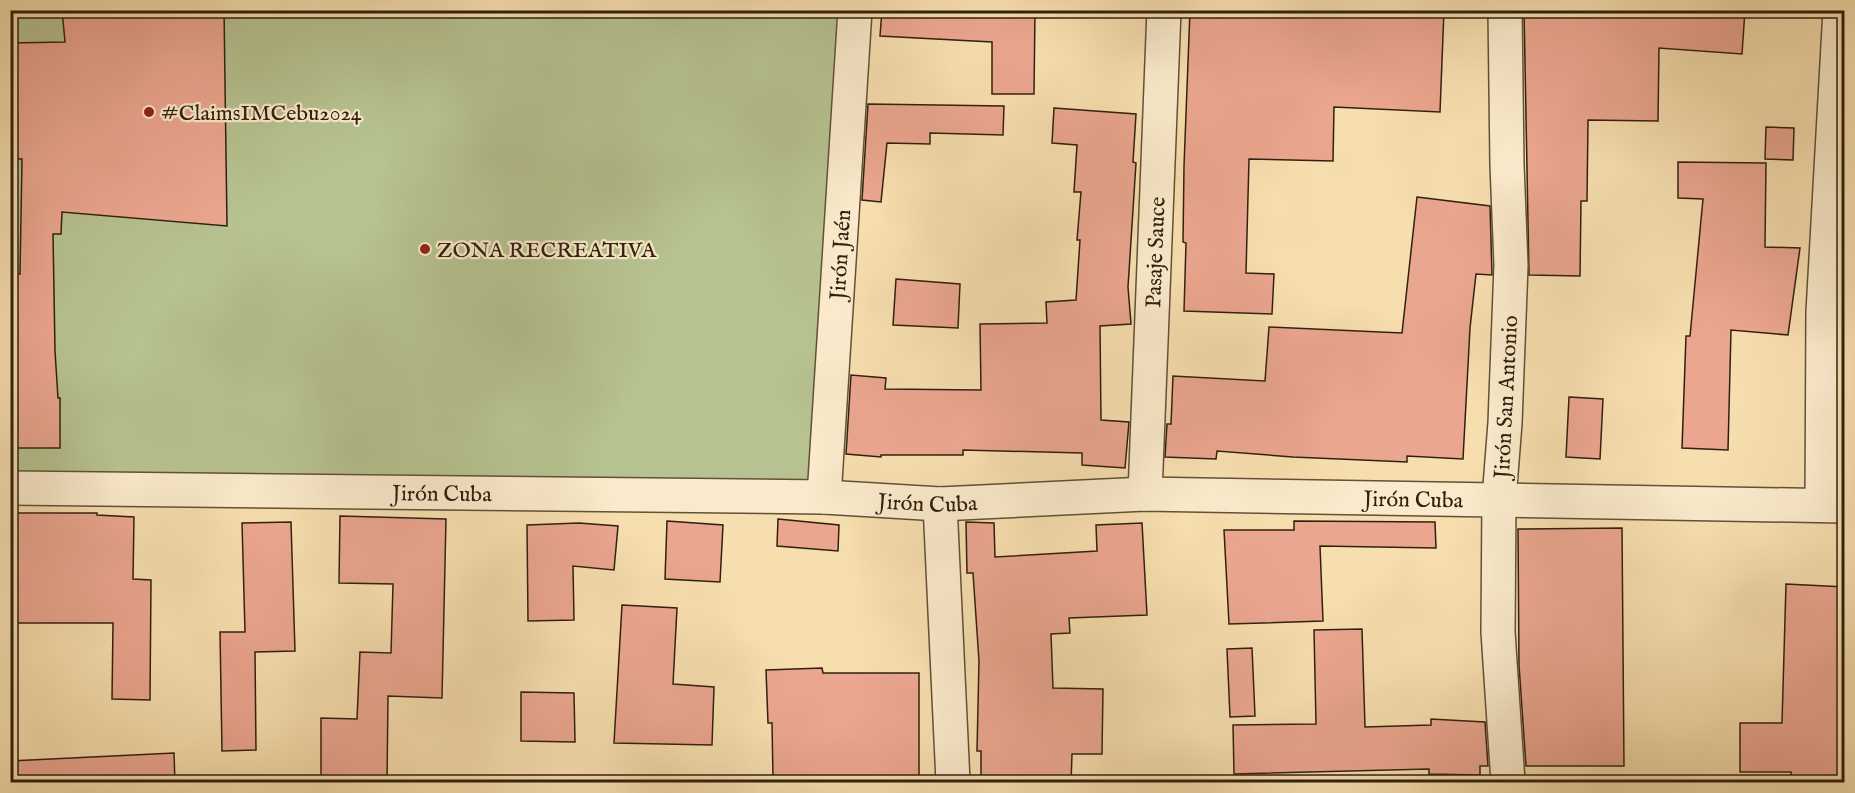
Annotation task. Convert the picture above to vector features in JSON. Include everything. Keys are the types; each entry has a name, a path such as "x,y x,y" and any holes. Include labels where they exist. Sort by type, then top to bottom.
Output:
{"street":[{"name":"Jirón Jaén","path":"824,497 855,10"},
{"name":"Pasaje Sauce","path":"1145,494 1164,10"},
{"name":"Jirón San Antonio","path":"1505,10 1511,266 1505,423 1499,499 1498,633 1508,783"},
{"path":"1833,506 1823,312 1840,10"},
{"name":"Jirón Cuba","path":"10,488 824,497 940,504 1145,494 1833,506"},
{"path":"940,504 953,783"}],"green space":[{"name":"ZONA RECREATIVA","path":"11,11 855,11 824,497 11,488"}],"building":[{"name":"#ClaimsIMCebu2024","path":"62,10 224,10 227,226 62,212 61,234 53,234 55,351 58,398 60,398 60,448 10,448 10,274 20,274 22,159 10,159 10,43 65,42"},
{"path":"882,10 1035,10 1034,94 992,94 992,42 880,36"},
{"path":"1190,10 1444,10 1440,112 1334,107 1333,161 1249,159 1246,273 1274,274 1272,314 1184,311 1186,243 1183,242 1184,166"},
{"path":"1524,10 1745,10 1742,54 1659,48 1658,121 1588,120 1587,201 1581,201 1580,276 1529,275"},
{"path":"868,104 1004,106 1003,135 930,133 930,144 887,143 881,202 862,200"},
{"path":"1054,108 1136,114 1133,162 1136,163 1128,287 1131,324 1100,326 1101,420 1129,422 1125,468 1082,465 1082,453 963,450 963,455 881,455 881,457 846,454 851,375 886,378 885,389 981,390 980,324 1047,323 1046,302 1076,300 1081,192 1074,192 1077,145 1052,143"},
{"path":"1766,127 1794,128 1793,160 1765,159"},
{"path":"1678,162 1766,163 1765,247 1800,248 1788,335 1731,330 1728,450 1682,448 1686,336 1690,336 1703,199 1678,198"},
{"path":"1417,197 1490,206 1492,275 1476,274 1470,328 1463,459 1407,456 1407,462 1217,451 1216,459 1165,457 1167,424 1171,424 1173,376 1265,381 1269,327 1402,333"},
{"path":"896,279 960,284 958,328 893,325"},
{"path":"1569,397 1603,399 1600,459 1566,457"},
{"path":"10,513 97,513 97,515 134,517 133,579 151,580 150,700 112,699 113,623 10,623"},
{"path":"340,516 446,519 442,698 388,696 387,783 321,783 321,718 357,719 360,652 391,653 393,584 339,583"},
{"path":"778,519 839,525 838,551 777,546"},
{"path":"667,521 723,525 720,582 665,579"},
{"path":"1294,521 1435,522 1436,548 1320,546 1323,621 1229,624 1224,530 1294,530"},
{"path":"291,522 295,651 255,652 256,750 222,751 220,632 245,632 242,523"},
{"path":"966,522 994,523 995,557 1097,551 1096,525 1142,523 1147,615 1069,618 1070,633 1051,634 1053,688 1103,689 1102,754 1072,754 1071,783 981,783 981,751 977,751 979,661 973,573 967,573"},
{"path":"579,523 618,526 614,570 573,566 574,620 528,621 527,525"},
{"path":"1622,528 1624,766 1526,766 1519,665 1518,529"},
{"path":"1786,584 1845,587 1845,783 1791,783 1791,772 1740,772 1740,723 1782,723"},
{"path":"622,605 677,608 673,684 714,687 712,745 614,743"},
{"path":"1362,629 1365,727 1431,725 1431,719 1485,722 1488,766 1480,766 1480,775 1429,774 1429,769 1234,774 1233,725 1316,724 1314,630"},
{"path":"1252,648 1255,716 1230,717 1227,649"},
{"path":"822,668 823,673 919,673 919,780 805,776 773,778 772,723 768,723 766,670"},
{"path":"521,692 574,693 575,742 521,741"},
{"path":"174,753 175,783 11,783 10,761"}],"place":[{"name":"#ClaimsIMCebu2024","path":"149,112"},
{"name":"ZONA RECREATIVA","path":"425,249"}]}
